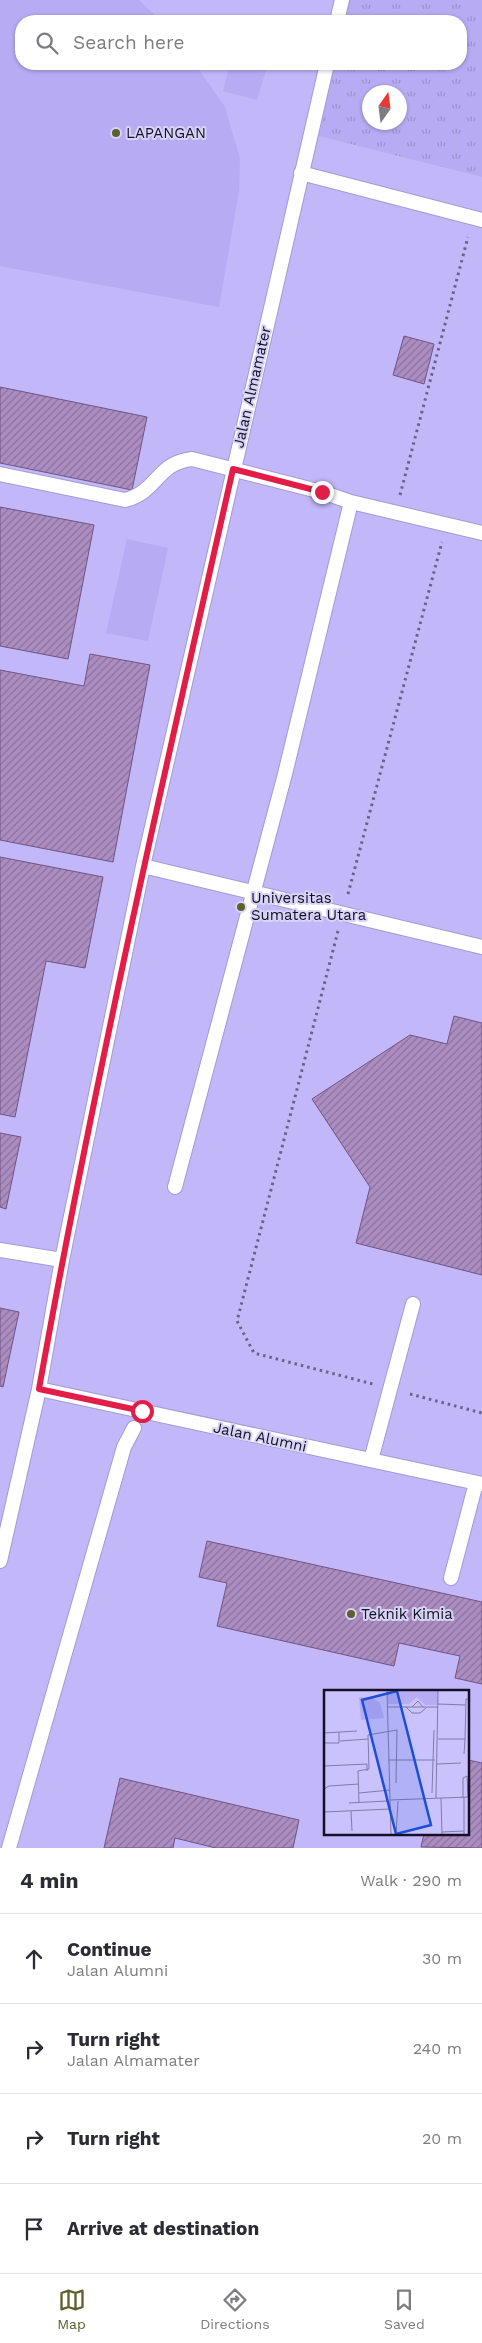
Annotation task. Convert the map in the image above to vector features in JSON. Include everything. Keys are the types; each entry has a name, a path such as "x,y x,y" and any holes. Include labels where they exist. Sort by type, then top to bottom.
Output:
{"lane":[{"path":"338,15 342,0"},
{"name":"Jalan Almamater","path":"0,1561 6,1511 39,1389 62,1260 143,866 326,70"},
{"path":"301,173 477,218"},
{"path":"0,474 125,500 140,496 166,468 178,461 192,459 351,502 482,534"},
{"path":"175,1187 254,893 351,502"},
{"path":"143,866 482,947"},
{"path":"0,1250 62,1260"},
{"path":"370,1460 413,1304"},
{"name":"Jalan Alumni","path":"39,1389 479,1484"},
{"path":"9,1848 124,1447 134,1428"},
{"path":"452,1578 479,1484"}],"path":[{"path":"396,512 477,218"},
{"path":"446,525 237,1321 254,1353 482,1413"}],"shaded area":[{"name":"Universitas Sumatera Utara","path":"0,0 482,0 482,1848 0,1848"}],"green space":[{"name":"LAPANGAN","path":"0,0 139,0 155,15 15,15 15,70 199,70 225,107 240,159 239,191 219,307 0,266"},
{"path":"348,0 482,0 482,177 319,136 333,70 467,70 467,15 344,15"},
{"name":"LAPANGAN","path":"228,70 266,70 257,100 223,91"},
{"path":"127,539 168,548 148,641 106,633"}],"building":[{"path":"404,336 434,344 424,384 393,375"},
{"path":"0,387 147,417 132,490 0,463"},
{"path":"0,507 94,525 68,659 0,646"},
{"path":"90,654 150,665 113,862 0,840 0,670 84,686"},
{"path":"0,857 103,877 85,968 46,961 15,1117 0,1114"},
{"path":"454,1016 482,1023 482,1275 356,1243 370,1187 312,1099 410,1035 447,1044"},
{"path":"0,1133 21,1137 6,1209 0,1207"},
{"path":"0,1308 19,1312 3,1387 0,1386"},
{"name":"Teknik Kimia","path":"207,1541 482,1602 482,1684 455,1678 460,1656 399,1643 394,1666 217,1626 227,1583 199,1577"},
{"path":"470,1760 482,1763 482,1848 421,1847 424,1836 470,1836"},
{"path":"120,1778 299,1820 293,1848 216,1848 175,1838 173,1848 104,1848"}],"place":[{"name":"LAPANGAN","path":"116,133"},
{"name":"Universitas Sumatera Utara","path":"241,907"},
{"name":"Teknik Kimia","path":"351,1614"}],"route":[{"path":"142,1411 39,1389 62,1260 143,866 233,469 322,492"}]}
